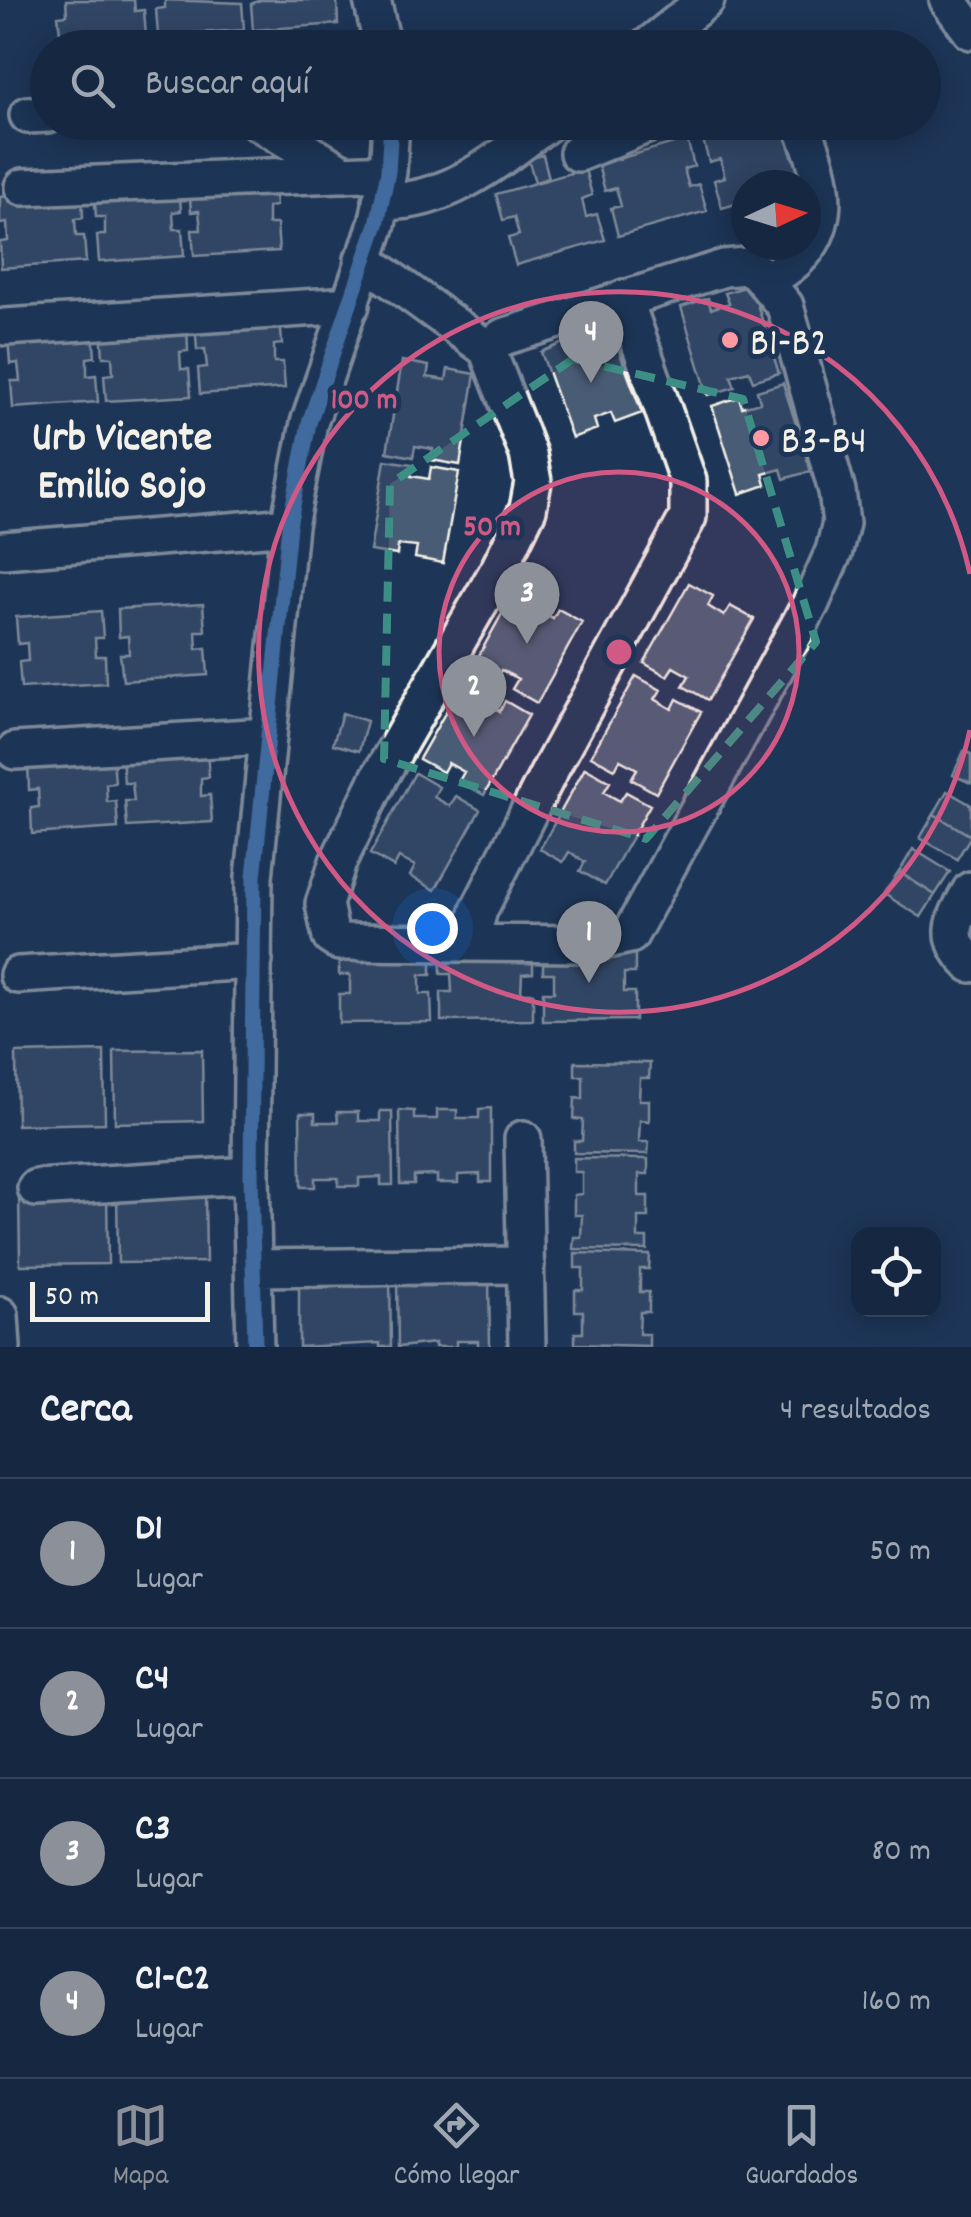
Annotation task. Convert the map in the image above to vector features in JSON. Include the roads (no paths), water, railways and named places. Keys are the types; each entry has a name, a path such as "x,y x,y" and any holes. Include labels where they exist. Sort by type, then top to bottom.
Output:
{"street":[{"path":"372,0 378,30"},
{"path":"668,30 706,0"},
{"path":"948,0 971,31"},
{"path":"288,140 344,174 385,186 410,201 445,189 521,140"},
{"path":"256,1347 251,1175 254,877 289,526 310,424 351,305 385,186 389,140"},
{"path":"578,154 611,140"},
{"path":"766,280 799,258 822,218 820,175 807,140"},
{"path":"23,187 344,174"},
{"path":"364,259 487,350 528,454 532,496 498,569 380,776 338,862 324,904 326,928 339,942 589,944 617,942 635,931 727,764 839,538 840,507 791,323 766,280 746,266 624,298 496,340 487,350"},
{"path":"470,943 479,910 688,516 688,481 624,298"},
{"path":"5,327 351,305"},
{"path":"4,550 289,526"},
{"path":"15,751 268,736"},
{"path":"971,890 951,931 955,947 971,964"},
{"path":"18,975 254,960"},
{"path":"523,1139 527,1347"},
{"path":"36,1188 251,1175"},
{"path":"254,1268 526,1266"},
{"path":"0,1315 2,1347"}],"place":[{"name":"B1-B2","path":"730,340"},
{"name":"C1-C2","path":"591,383"},
{"name":"B3-B4","path":"761,438"},
{"name":"C3","path":"527,644"},
{"name":"C4","path":"474,737"},
{"name":"D1","path":"589,983"}],"district":[{"name":"Urb Vicente Emilio Sojo","path":"122,458"}]}
